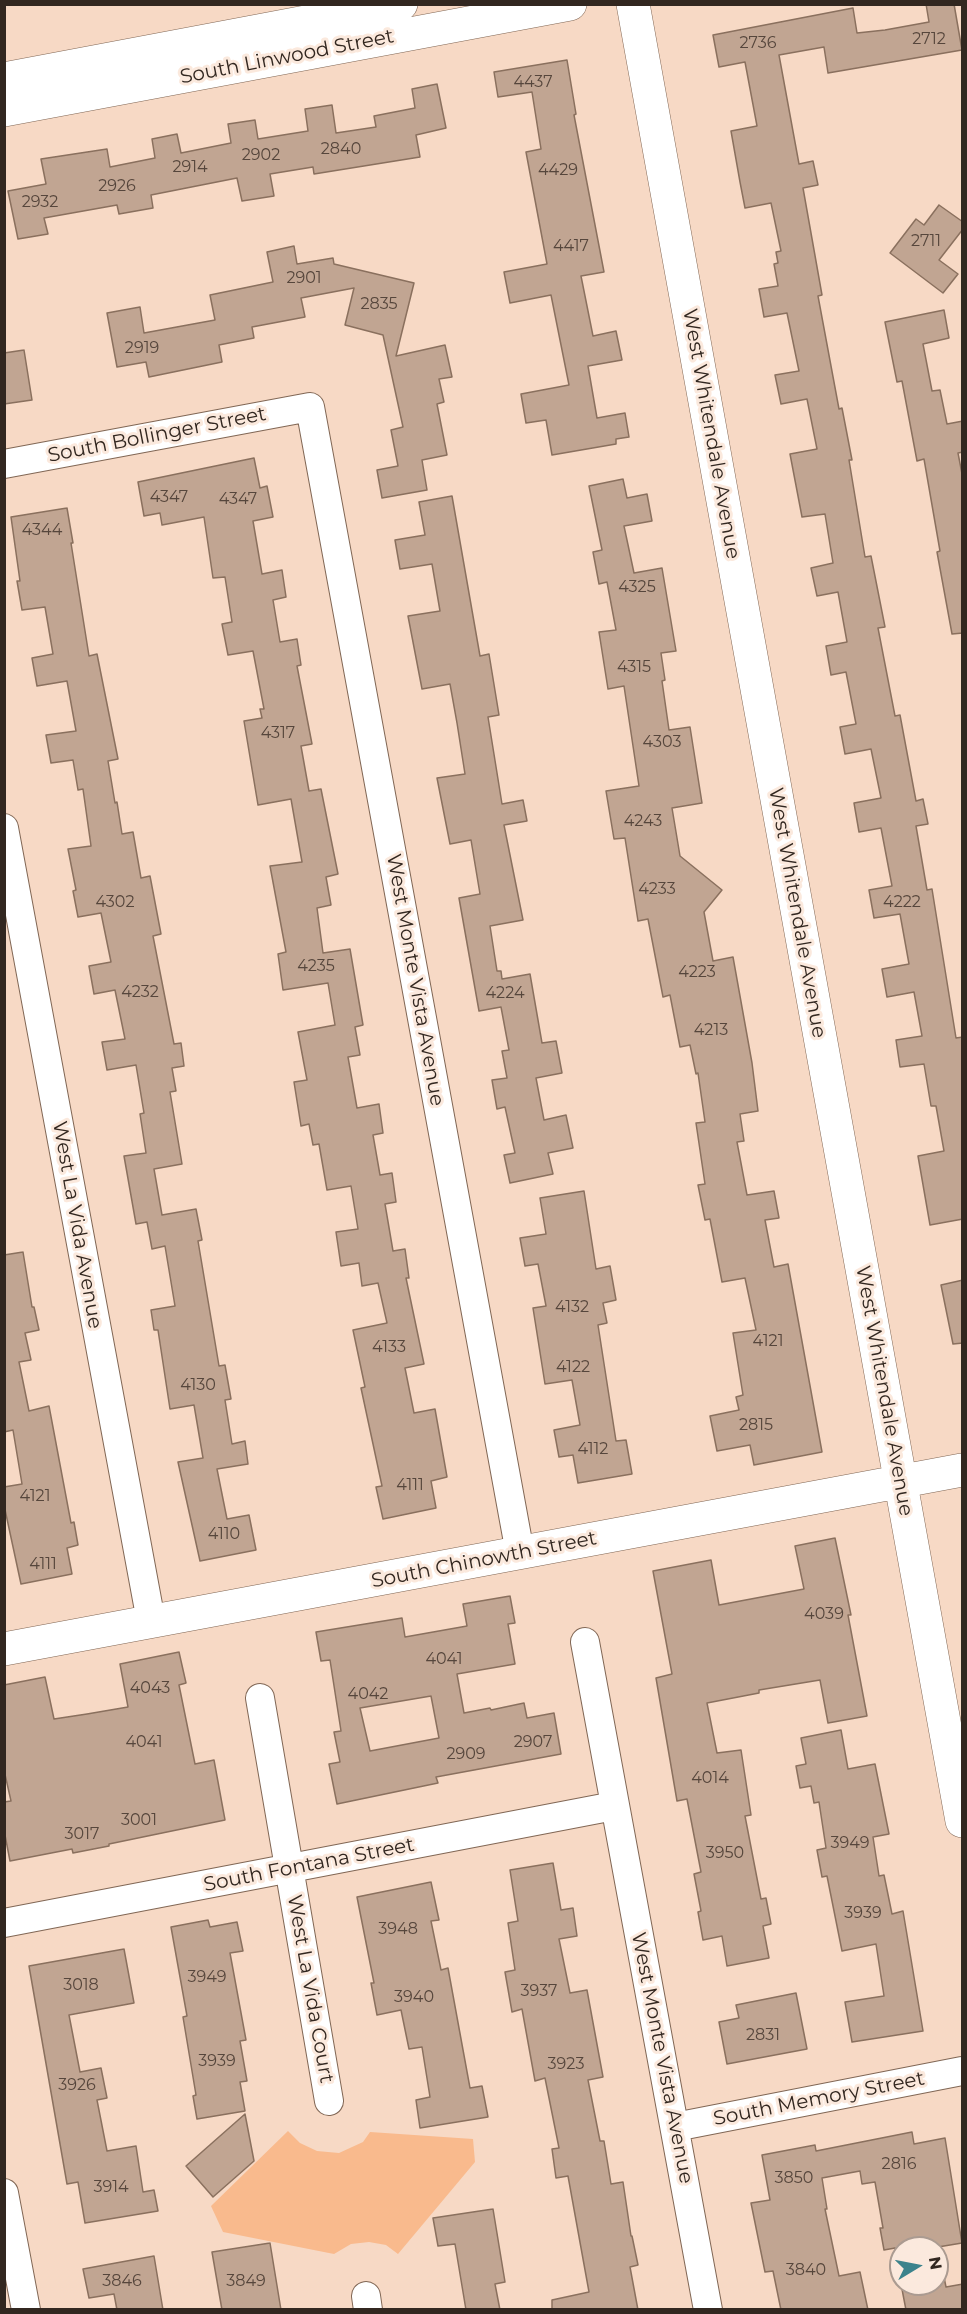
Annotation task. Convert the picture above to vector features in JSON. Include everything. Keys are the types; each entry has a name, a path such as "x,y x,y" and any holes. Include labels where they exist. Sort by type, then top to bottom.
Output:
{"street":[{"name":"South Linwood Street","path":"4,79 401,4"},
{"name":"South Linwood Street","path":"4,110 570,4"},
{"name":"West Whitendale Avenue","path":"633,4 963,1821"},
{"name":"South Bollinger Street","path":"4,464 310,407"},
{"name":"West Monte Vista Avenue","path":"310,407 520,1553"},
{"name":"West La Vida Avenue","path":"4,828 151,1621"},
{"name":"South Chinowth Street","path":"4,1649 963,1470"},
{"name":"West Monte Vista Avenue","path":"585,1642 708,2310"},
{"name":"West La Vida Court","path":"260,1698 329,2101"},
{"name":"South Fontana Street","path":"4,1923 614,1806"},
{"name":"South Memory Street","path":"675,2127 963,2071"},
{"path":"4,2193 26,2310"}],"shaded area":[{"path":"288,2131 300,2143 317,2151 339,2153 363,2142 370,2132 473,2139 475,2162 398,2254 386,2245 369,2242 351,2244 334,2254 223,2232 211,2206"}],"building":[{"path":"926,4 954,4 962,50 828,73 824,47 779,55 799,164 813,161 818,185 803,188 822,295 818,296 839,409 842,408 852,460 849,460 865,557 871,556 885,627 878,628 895,716 900,715 916,801 923,799 928,824 916,826 927,890 932,889 956,1038 963,1037 963,1219 930,1225 918,1156 944,1151 936,1106 931,1106 924,1064 900,1067 896,1040 922,1036 914,992 887,997 882,969 909,964 900,914 874,918 869,890 892,886 881,828 859,832 854,803 881,798 871,749 845,754 840,727 856,724 846,672 831,675 826,646 847,642 838,592 817,596 811,568 833,563 825,514 802,517 790,454 817,449 807,399 781,404 775,375 799,371 787,313 764,317 759,289 778,286 774,264 778,263 776,252 781,251 771,203 745,208 740,182 731,131 757,126 745,62 719,67 713,35 853,8 857,33 885,30 929,22"},
{"path":"567,60 576,114 574,115 604,272 581,276 593,336 616,331 622,360 588,366 597,418 625,413 629,437 616,439 616,444 552,455 546,420 526,423 521,394 569,385 551,295 510,303 504,272 547,264 526,152 541,149 532,92 498,97 494,72"},
{"path":"437,84 446,128 416,135 420,157 314,174 313,167 270,174 274,196 242,201 237,178 151,195 153,208 119,214 117,205 44,218 48,234 18,239 8,191 46,184 41,159 107,149 110,167 155,158 152,139 177,134 181,153 231,143 228,124 255,120 258,139 308,131 305,109 332,105 336,133 376,127 374,116 415,108 412,89"},
{"path":"939,205 963,222 963,229 939,260 958,274 943,293 890,253 916,219 924,225"},
{"path":"294,246 297,264 333,258 334,264 414,283 396,356 445,345 452,377 439,379 444,402 437,404 447,455 422,460 427,490 382,498 377,470 398,466 391,430 403,427 383,335 345,325 354,288 301,298 305,317 252,327 254,338 219,345 222,362 149,377 146,362 117,367 107,313 140,307 144,333 215,320 210,295 273,282 267,252"},
{"path":"944,310 949,338 923,344 932,391 940,390 947,424 963,421 963,452 958,453 963,479 963,633 952,634 937,552 940,551 924,459 917,461 902,381 897,382 885,322"},
{"path":"24,350 32,400 4,404 4,353"},
{"path":"254,458 260,488 267,486 273,517 253,521 262,574 282,570 286,597 273,600 280,642 297,639 301,665 297,666 312,744 301,746 309,791 321,789 338,874 326,877 331,905 317,908 323,953 350,949 363,1025 355,1027 360,1055 348,1057 357,1108 379,1104 383,1133 373,1135 380,1175 392,1173 396,1202 385,1204 393,1251 405,1249 409,1278 406,1278 424,1364 405,1368 414,1413 435,1409 447,1477 431,1481 436,1508 383,1519 376,1487 382,1486 361,1388 365,1387 353,1330 387,1323 378,1283 362,1286 359,1263 341,1266 336,1232 358,1229 351,1186 327,1190 319,1144 313,1145 309,1124 301,1126 294,1082 307,1080 298,1032 335,1025 328,983 283,990 278,954 286,952 270,866 302,862 291,799 258,805 244,721 262,718 260,709 264,709 253,651 228,655 222,624 232,622 225,577 213,578 204,517 162,525 160,513 144,516 138,482"},
{"path":"623,479 627,498 647,494 652,521 624,526 634,573 662,568 676,651 661,653 665,680 662,681 669,730 690,727 702,803 672,808 680,856 722,890 704,912 713,961 733,957 752,1063 758,1111 740,1114 744,1141 737,1142 747,1195 774,1191 779,1218 765,1220 774,1267 788,1264 822,1452 754,1465 750,1445 717,1451 710,1416 739,1410 736,1397 743,1395 733,1333 756,1330 745,1278 722,1282 710,1219 705,1220 698,1185 705,1184 696,1123 705,1122 698,1073 696,1074 690,1045 680,1047 670,995 663,997 648,919 638,921 625,838 614,839 606,791 639,786 624,686 608,689 599,632 616,630 607,582 599,584 593,552 602,550 589,486"},
{"path":"452,496 480,656 489,654 499,715 488,717 502,804 523,800 527,821 504,825 523,920 490,926 497,971 501,971 502,979 530,974 542,1043 556,1041 562,1073 536,1078 544,1120 566,1115 573,1148 548,1153 553,1174 510,1183 504,1155 515,1153 505,1107 497,1109 492,1080 507,1078 502,1051 509,1050 501,1007 479,1011 459,898 480,894 471,840 450,844 437,778 465,774 450,684 422,689 408,616 440,611 432,564 400,569 395,540 425,535 419,502"},
{"path":"67,508 89,656 97,654 118,759 108,761 115,803 117,802 122,834 133,832 141,878 150,876 161,934 153,936 174,1044 181,1043 184,1066 172,1068 176,1091 170,1092 182,1164 154,1169 162,1215 196,1209 202,1240 198,1241 219,1366 225,1365 231,1399 225,1400 232,1444 245,1441 248,1464 217,1469 227,1519 249,1515 256,1550 200,1561 178,1462 203,1458 194,1405 170,1409 158,1330 154,1330 151,1310 175,1306 165,1246 152,1249 147,1222 136,1224 124,1156 146,1153 140,1114 144,1113 136,1065 107,1070 102,1042 125,1039 115,990 94,994 89,966 111,962 101,913 78,917 73,891 76,890 68,849 91,846 83,789 78,790 73,760 51,763 46,735 76,731 67,681 37,686 32,658 53,654 45,607 22,610 17,581 20,581 11,517"},
{"path":"584,1191 596,1269 610,1266 616,1300 603,1303 607,1323 598,1325 616,1441 626,1440 632,1474 578,1483 573,1455 559,1457 554,1430 580,1425 572,1380 545,1384 533,1308 546,1306 538,1264 525,1266 520,1238 546,1234 540,1198"},
{"path":"23,1252 32,1307 34,1307 39,1330 25,1333 31,1360 19,1362 29,1411 49,1406 71,1523 74,1522 78,1545 67,1548 72,1574 21,1584 4,1505 4,1487 22,1484 13,1430 4,1432 4,1255"},
{"path":"963,1280 963,1343 953,1344 941,1285"},
{"path":"835,1538 851,1615 848,1615 867,1716 828,1723 820,1680 759,1690 759,1693 707,1703 717,1753 741,1750 751,1815 745,1816 761,1899 766,1898 771,1924 763,1926 769,1958 727,1966 722,1936 703,1940 698,1912 701,1911 694,1874 701,1872 687,1799 677,1801 656,1678 672,1674 653,1571 711,1560 719,1605 804,1589 795,1546"},
{"path":"510,1596 515,1623 508,1624 515,1664 457,1674 464,1713 524,1703 527,1718 554,1713 561,1754 436,1777 438,1783 337,1804 329,1764 340,1762 334,1732 341,1731 330,1660 321,1661 316,1632 402,1618 405,1637 467,1626 463,1604","holes":["431,1696 439,1738 370,1751 360,1708"]},
{"path":"179,1652 186,1683 179,1685 195,1764 214,1760 225,1820 73,1853 72,1849 10,1861 4,1830 4,1802 11,1801 4,1770 4,1685 45,1677 54,1719 128,1707 120,1664"},
{"path":"841,1730 848,1769 875,1764 889,1834 873,1837 879,1876 884,1875 892,1914 903,1911 923,2031 852,2042 845,2002 884,1996 876,1944 842,1951 827,1876 822,1877 817,1850 826,1848 819,1802 814,1803 811,1786 800,1788 796,1766 806,1764 801,1738"},
{"path":"553,1863 561,1910 573,1908 577,1936 559,1939 570,1993 587,1990 603,2077 588,2080 600,2141 604,2141 611,2184 623,2182 638,2265 630,2267 638,2310 552,2310 552,2300 589,2292 568,2176 556,2178 552,2149 559,2148 545,2078 535,2081 522,2009 512,2012 505,1972 515,1970 508,1923 518,1921 510,1870"},
{"path":"431,1882 439,1920 431,1921 441,1970 448,1968 470,2088 482,2086 488,2117 420,2128 416,2100 430,2097 422,2047 409,2049 401,2010 377,2015 371,1983 374,1983 357,1897"},
{"path":"208,1920 210,1927 237,1922 243,1951 230,1953 246,2040 240,2041 247,2081 240,2082 245,2111 197,2119 193,2096 196,2095 183,2017 187,2016 171,1927"},
{"path":"124,1949 134,2003 69,2015 80,2072 101,2068 107,2098 97,2100 107,2151 136,2146 143,2192 154,2190 158,2211 85,2223 78,2182 67,2184 29,1966"},
{"path":"796,1993 807,2049 727,2064 719,2022 739,2018 736,2005"},
{"path":"245,2114 254,2161 213,2197 186,2166"},
{"path":"912,2132 914,2144 945,2138 962,2243 949,2245 949,2236 889,2236 889,2249 884,2250 880,2228 883,2228 875,2182 862,2184 860,2171 822,2178 827,2209 825,2209 839,2276 860,2272 868,2310 781,2310 773,2271 765,2272 751,2203 770,2200 762,2155 815,2145 816,2151"},
{"path":"493,2209 505,2282 495,2284 500,2310 466,2310 455,2244 438,2246 433,2218"},
{"path":"270,2243 281,2310 222,2310 212,2252"},
{"path":"154,2256 163,2310 117,2310 114,2294 89,2298 83,2269"},
{"path":"963,2284 963,2310 906,2310 903,2296 949,2296 949,2286"}]}
